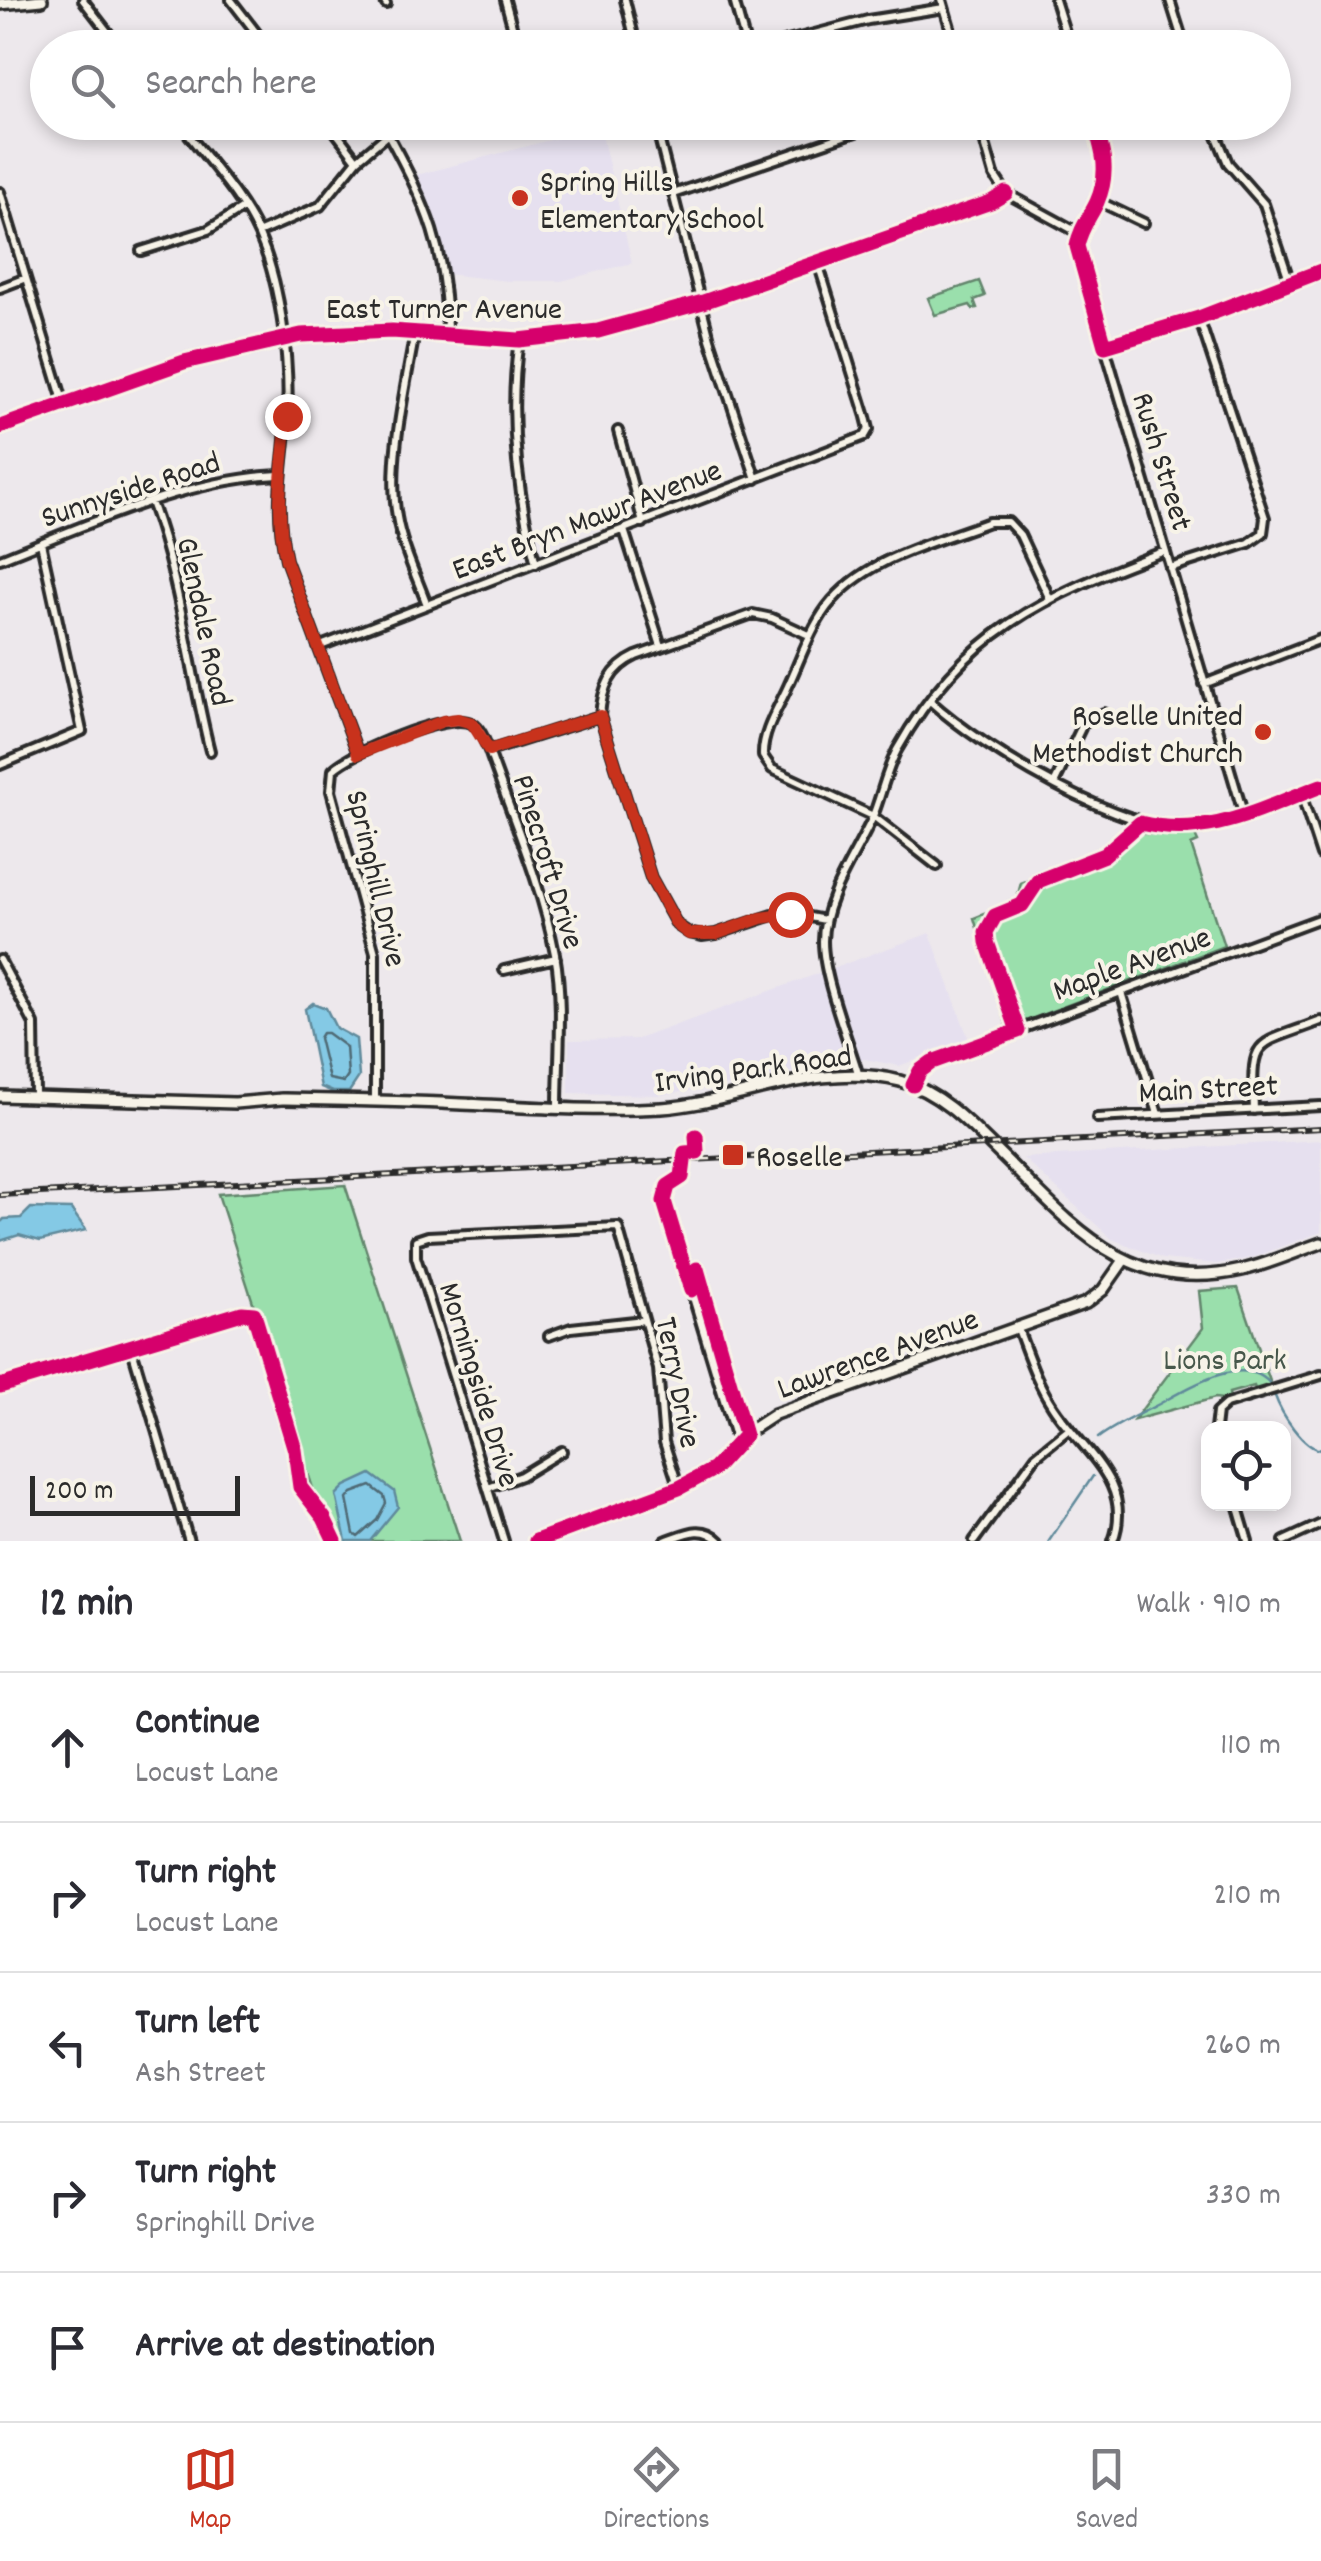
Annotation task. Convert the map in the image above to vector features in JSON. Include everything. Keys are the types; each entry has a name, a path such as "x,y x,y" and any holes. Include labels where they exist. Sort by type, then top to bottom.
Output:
{"main road":[{"path":"0,4 42,0"},
{"name":"Irving Park Road","path":"0,1096 651,1108 693,1104 822,1076 858,1073 913,1086 959,1114 1080,1231 1124,1260 1172,1274 1217,1274 1265,1264 1321,1243"},
{"name":"Lawrence Avenue","path":"536,1541 679,1488 714,1469 736,1443 775,1414 1086,1303 1102,1290 1124,1260"}],"street":[{"path":"83,0 106,30"},
{"path":"231,0 254,30"},
{"path":"505,0 513,30"},
{"path":"625,0 632,30"},
{"path":"734,0 742,30"},
{"path":"1055,0 1064,30"},
{"path":"1170,0 1179,30"},
{"path":"830,30 943,4 951,30"},
{"name":"Springhill Drive","path":"192,140 258,233 274,286 288,406 278,511 286,560 358,754 333,770 330,785 375,953 375,1102"},
{"path":"342,140 358,160"},
{"path":"258,233 320,206 358,160 381,140"},
{"path":"391,140 420,194 435,234 444,278 447,335"},
{"path":"660,140 710,339 756,479"},
{"path":"673,194 833,140"},
{"path":"983,140 994,175 1006,193 1079,233 1098,200 1106,160 1100,140"},
{"path":"1218,140 1228,164 1264,204 1290,282"},
{"path":"0,192 64,404"},
{"name":"East Turner Avenue","path":"0,426 184,362 282,338 345,331 519,340 598,331 703,302 991,202 1006,193"},
{"path":"1098,200 1144,223"},
{"path":"141,251 208,230 243,208"},
{"name":"Rush Street","path":"1079,233 1078,256 1244,816"},
{"name":"East Bryn Mawr Avenue","path":"318,647 854,442 869,430 818,263"},
{"path":"1105,346 1199,318 1321,271"},
{"path":"0,288 26,278"},
{"path":"1170,568 1250,543 1263,533 1265,518 1199,318"},
{"path":"415,332 400,417 395,497 400,532 427,605"},
{"path":"519,340 514,392 518,468 523,512 536,564"},
{"path":"618,431 644,523"},
{"name":"Sunnyside Road","path":"0,559 217,481 279,476"},
{"name":"Glendale Road","path":"151,502 176,584 210,752"},
{"path":"937,866 873,816 772,769 763,756 767,734 809,635 840,592 872,568 990,522 1011,525 1020,534 1049,597"},
{"path":"624,530 661,646"},
{"path":"0,765 82,732 41,543"},
{"path":"858,1073 825,961 825,920 873,816 896,752 930,701 982,644 1049,597 1165,550"},
{"path":"809,635 753,614 661,646 628,660 608,678 600,716 651,878 677,925 689,934 702,936 773,914 825,920"},
{"path":"1204,684 1321,639"},
{"path":"930,701 972,736 1113,813 1157,827 1209,828 1321,786"},
{"path":"1056,782 1084,724 1104,713"},
{"path":"358,754 452,719 472,723 489,750 600,716"},
{"name":"Pinecroft Drive","path":"489,750 543,905 556,958 558,1108"},
{"path":"1301,794 1321,855"},
{"name":"Maple Avenue","path":"913,1086 920,1071 932,1062 1321,918"},
{"path":"504,970 556,958"},
{"path":"0,960 34,1024 35,1096"},
{"path":"1120,992 1158,1114"},
{"path":"1254,1110 1252,1066 1258,1049 1321,1021"},
{"name":"Main Street","path":"1097,1118 1321,1106"},
{"path":"682,1177 668,1186 664,1201 736,1443"},
{"name":"Terry Drive","path":"416,1240 428,1236 618,1227 661,1384 666,1452 679,1488"},
{"name":"Morningside Drive","path":"416,1240 416,1257 504,1541"},
{"path":"0,1386 242,1313"},
{"path":"549,1336 571,1328 644,1320"},
{"path":"1018,1329 1044,1390 1068,1430 1108,1473 1119,1512 1113,1541"},
{"path":"131,1346 188,1541"},
{"path":"1216,1421 1217,1412 1226,1404 1321,1376"},
{"path":"974,1541 1036,1456 1068,1430"},
{"path":"488,1488 521,1476 562,1450"},
{"path":"1240,1511 1248,1541"},
{"path":"1284,1541 1321,1524"},
{"path":"665,1541 696,1530 712,1533 720,1541"}],"shaded area":[{"name":"Spring Hills Elementary School","path":"550,140 603,140 632,263 561,281 508,281 446,274 433,219 413,176"},
{"path":"930,933 969,1040 899,1066 865,1059 837,1061 750,1082 659,1095 569,1093 569,1040 638,1039"},
{"path":"1321,1140 1321,1232 1252,1258 1217,1264 1163,1259 1112,1239 1023,1158"}],"green space":[{"path":"979,281 985,296 974,300 977,308 970,305 935,315 928,298"},
{"path":"1175,831 1193,831 1198,842 1191,845 1224,946 1007,1028 974,918 1016,901 1021,883 1106,853 1134,833 1173,836"},
{"path":"345,1185 460,1541 330,1541 218,1194"},
{"name":"Lions Park","path":"1238,1288 1273,1390 1257,1395 1254,1386 1229,1393 1230,1400 1215,1398 1134,1420 1203,1328 1199,1291"}],"water":[{"path":"313,1003 326,1008 336,1028 356,1039 359,1077 349,1092 321,1087 305,1009"},
{"path":"31,1208 71,1209 86,1230 40,1241 19,1235 0,1241 0,1223 21,1218"},
{"path":"371,1474 394,1491 398,1507 370,1541 346,1541 336,1495 345,1486"}],"waterway":[{"path":"1098,1438 1216,1376 1247,1372 1261,1376 1272,1386"},
{"path":"1275,1396 1300,1437 1321,1450"},
{"path":"1049,1541 1093,1476"}],"railway":[{"path":"0,1195 1321,1128"}],"cycle path":[{"path":"1099,140 1103,181 1077,246 1105,346 1199,318 1321,271"},
{"path":"0,427 184,362 301,335 392,331 519,340 598,331 703,302 991,202 1006,193"},
{"path":"913,1085 920,1071 932,1062 1018,1031 986,932 995,916 1022,905 1038,881 1104,855 1140,823 1165,827 1211,825 1321,786"},
{"path":"691,1290 664,1201 668,1186 682,1177 685,1153 697,1152 696,1136"},
{"path":"536,1541 679,1488 714,1469 745,1435 697,1269"},
{"path":"0,1386 242,1313 254,1314 295,1450 300,1487 324,1518 335,1541"}],"place":[{"name":"Spring Hills Elementary School","path":"520,198"},
{"name":"Roselle United Methodist Church","path":"1263,732"},
{"name":"Roselle","path":"733,1155"}],"route":[{"path":"287,416 279,476 280,535 358,754 452,719 472,723 489,750 600,716 651,878 672,920 689,934 702,936 773,914 790,914"}]}
